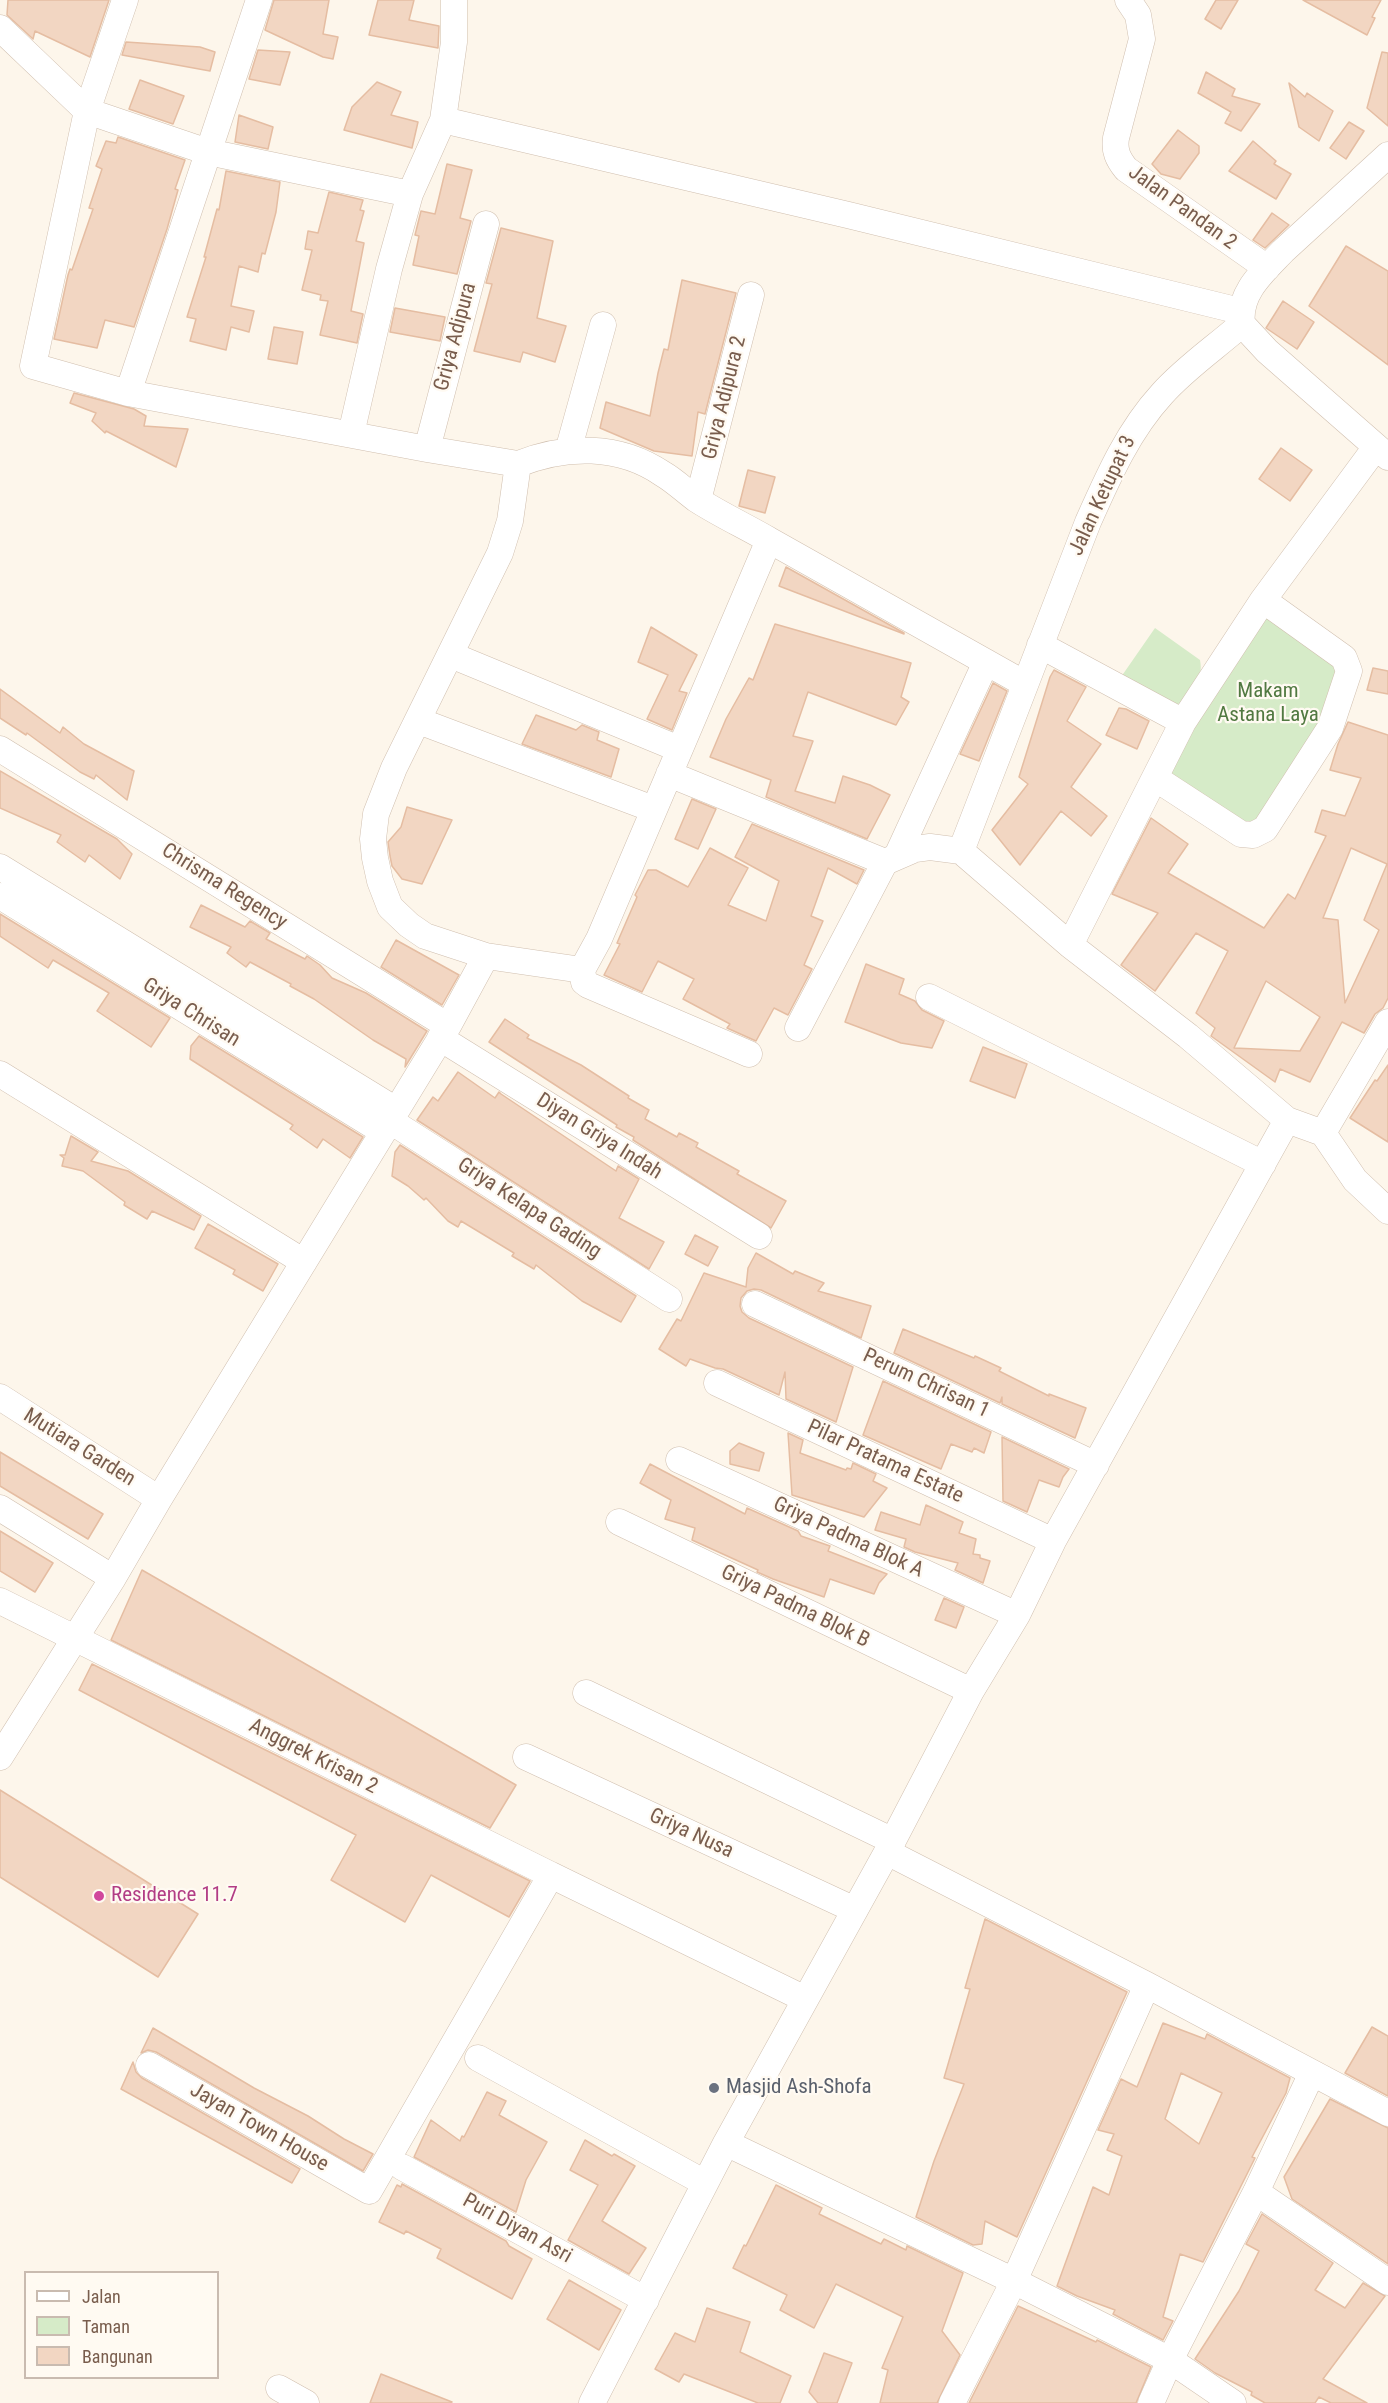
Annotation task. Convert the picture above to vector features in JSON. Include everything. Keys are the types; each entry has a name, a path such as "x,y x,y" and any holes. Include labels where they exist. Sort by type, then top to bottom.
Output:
{"street":[{"path":"125,0 87,111 33,366 128,393 518,464 543,454 568,451 597,450 626,455 662,472 698,500 1025,684"},
{"path":"128,393 259,0"},
{"path":"351,434 389,269 410,194 443,120 454,42 454,0"},
{"name":"Jalan Pandan 2","path":"1128,0 1138,15 1142,39 1116,138 1115,149 1118,160 1126,169 1267,268"},
{"path":"0,28 87,111 208,152 410,194"},
{"path":"443,120 848,215 1241,317 1267,351 1382,452 1263,600 1183,722 1070,945"},
{"name":"Jalan Ketupat 3","path":"961,851 1107,479 1134,429 1162,393 1241,317 1246,296 1267,268 1388,155"},
{"name":"Griya Adipura","path":"427,449 486,224"},
{"name":"Griya Adipura 2","path":"698,500 751,295"},
{"path":"568,451 603,325"},
{"path":"518,464 513,506 505,540 419,721 394,768 376,814 373,839 380,881 390,907 425,936 486,956 582,970"},
{"path":"749,1054 588,985 584,982 582,970 599,939 769,540"},
{"path":"1155,778 1241,834 1258,834 1265,828 1330,728 1350,672 1348,665 1344,658 1263,600"},
{"path":"1040,645 1183,722"},
{"path":"451,655 680,749"},
{"path":"798,1028 891,859 986,662"},
{"path":"419,721 653,809"},
{"name":"Chrisma Regency","path":"0,749 444,1032"},
{"path":"669,774 891,859 915,849 930,847 961,851 1070,945 1188,1036 1287,1120 1323,1133 1354,1180 1388,1211"},
{"path":"0,867 389,1120"},
{"name":"Griya Chrisan","path":"0,896 389,1120"},
{"path":"0,1757 113,1578 444,1032 486,956"},
{"path":"929,997 1263,1164"},
{"name":"Diyan Griya Indah","path":"444,1032 759,1236"},
{"path":"1323,1133 1385,1033"},
{"path":"0,1074 304,1262"},
{"name":"Griya Kelapa Gading","path":"389,1120 669,1299"},
{"path":"592,2403 639,2296 700,2180 726,2143 890,1846 971,1691 1017,1615 1053,1541 1287,1120"},
{"name":"Perum Chrisan 1","path":"755,1304 1096,1465"},
{"name":"Pilar Pratama Estate","path":"717,1383 1053,1541"},
{"name":"Mutiara Garden","path":"0,1398 159,1499"},
{"name":"Griya Padma Blok A","path":"679,1460 1017,1615"},
{"path":"0,1508 113,1578"},
{"name":"Griya Padma Blok B","path":"619,1522 971,1691"},
{"name":"Anggrek Krisan 2","path":"0,1601 550,1875 805,1999"},
{"path":"586,1693 890,1846 1388,2113"},
{"name":"Griya Nusa","path":"526,1757 855,1910"},
{"name":"Jayan Town House","path":"149,2065 369,2192 550,1875"},
{"path":"952,2403 1014,2281 1147,1985"},
{"path":"478,2058 700,2180"},
{"path":"1151,2403 1170,2360 1256,2192 1312,2073"},
{"path":"726,2143 1014,2281 1170,2360 1233,2403"},
{"name":"Puri Diyan Asri","path":"402,2167 639,2296"},
{"path":"1256,2192 1388,2282"},
{"path":"279,2388 306,2403"}],"green space":[{"name":"Makam Astana Laya","path":"1268,609 1339,660 1324,722 1252,828 1168,776 1189,726"},
{"name":"Makam Astana Laya","path":"1155,628 1200,660 1200,674 1196,686 1176,706 1121,677"}],"building":[{"path":"8,0 109,0 90,57 35,31 33,39 7,15"},
{"path":"274,0 329,0 323,34 338,37 333,59 323,57 265,30"},
{"path":"378,0 414,0 409,20 439,26 438,48 369,35"},
{"path":"1216,0 1238,0 1221,29 1205,19"},
{"path":"1303,0 1381,0 1372,17 1375,18 1367,35"},
{"path":"126,42 200,47 215,52 210,71 122,55"},
{"path":"258,50 290,52 280,85 249,79"},
{"path":"1382,52 1388,53 1388,126 1367,108"},
{"path":"1206,72 1235,89 1232,96 1260,104 1241,131 1225,123 1231,112 1198,93"},
{"path":"140,80 184,96 173,124 129,109"},
{"path":"377,82 401,92 391,115 418,122 412,148 344,130 352,107"},
{"path":"1289,83 1305,97 1307,93 1333,111 1319,141 1299,127"},
{"path":"239,115 273,127 268,149 235,142"},
{"path":"1349,122 1364,131 1346,159 1330,148"},
{"path":"1178,130 1199,146 1199,153 1180,179 1161,174 1152,164"},
{"path":"118,137 185,160 175,189 178,190 167,229 134,327 105,320 97,348 54,339 68,275 70,269 72,270 93,209 89,208 102,169 96,166 106,141 116,143"},
{"path":"1253,141 1276,161 1274,164 1291,174 1276,199 1229,171"},
{"path":"447,164 472,170 460,218 471,221 457,274 413,265 419,236 415,235 421,211 435,214"},
{"path":"226,171 280,182 276,212 258,272 239,266 231,306 254,311 249,332 231,327 226,350 190,341 196,319 187,317 206,257 204,257 217,209 219,210"},
{"path":"329,192 363,200 360,210 364,211 356,241 364,243 351,311 363,314 357,343 320,335 328,301 320,300 321,295 302,290 312,250 305,249 308,231 318,233"},
{"path":"1272,213 1289,225 1265,248 1253,240"},
{"path":"501,228 553,241 537,318 566,326 555,362 523,352 520,362 474,351 492,284 486,283"},
{"path":"1346,246 1388,271 1388,365 1309,306"},
{"path":"682,280 736,293 705,414 698,412 692,456 654,451 600,428 606,402 650,416 664,349 668,350"},
{"path":"1283,301 1314,322 1297,349 1266,328"},
{"path":"395,308 445,317 440,341 390,332"},
{"path":"274,327 303,332 297,364 268,359"},
{"path":"74,393 134,409 146,416 144,426 188,429 176,467 106,431 105,433 92,421 96,413 70,403"},
{"path":"1281,448 1312,470 1290,501 1259,479"},
{"path":"748,470 775,477 765,513 739,506"},
{"path":"786,567 904,633 904,634 779,586"},
{"path":"775,624 911,663 901,697 909,702 896,725 808,692 793,736 813,741 795,791 835,803 843,776 890,795 867,839 766,797 771,780 710,757 726,719 749,678 753,680"},
{"path":"651,627 697,655 679,691 687,693 672,730 647,719 668,675 638,662"},
{"path":"1373,668 1388,671 1388,694 1367,690"},
{"path":"1054,670 1086,687 1067,721 1101,744 1071,787 1107,816 1091,836 1061,811 1020,865 992,830 1028,784 1019,777"},
{"path":"993,683 1007,691 979,761 960,754"},
{"path":"0,689 60,733 63,727 84,744 134,771 127,800 96,775 94,779 80,772 27,733 26,735 0,718"},
{"path":"1119,708 1126,709 1149,721 1137,749 1106,735"},
{"path":"536,715 576,730 582,725 599,732 597,740 619,749 611,777 522,744"},
{"path":"1348,722 1388,735 1388,998 1364,1033 1342,1022 1310,1082 1280,1069 1275,1082 1211,1036 1215,1028 1196,1013 1228,951 1196,933 1155,991 1121,965 1158,913 1112,894 1151,818 1188,844 1168,873 1264,928 1288,894 1295,899 1326,836 1315,832 1322,810 1345,816 1361,778 1330,770","holes":["1351,848 1387,864 1364,920 1379,930 1345,1003 1338,920 1323,918","1266,981 1320,1017 1300,1051 1234,1048"]},
{"path":"0,771 117,839 132,854 120,879 89,855 85,862 57,842 61,835 0,808"},
{"path":"692,799 716,809 698,849 675,839"},
{"path":"407,807 452,820 422,884 402,879 392,866 390,856 388,842 401,827"},
{"path":"752,824 864,870 857,884 828,868 811,916 823,921 804,965 812,969 788,1015 774,1008 756,1041 727,1028 730,1024 683,999 694,979 658,961 642,992 604,975 620,944 617,943 637,897 635,895 648,870 656,870 688,887 710,848 748,868 728,905 766,921 779,881 735,857"},
{"path":"201,905 245,927 250,921 270,933 266,939 305,959 307,956 320,965 332,978 366,993 427,1031 405,1067 406,1059 290,986 291,984 250,962 246,967 227,953 231,947 190,927"},
{"path":"0,914 170,1018 151,1047 97,1011 109,993 53,960 48,968 0,936"},
{"path":"396,940 459,975 442,1005 381,967"},
{"path":"866,964 904,979 899,994 915,1001 922,1010 944,1021 932,1048 901,1043 845,1022"},
{"path":"505,1019 529,1035 527,1038 581,1065 649,1110 645,1119 677,1137 679,1133 698,1143 696,1147 739,1171 737,1174 786,1201 771,1228 633,1140 634,1137 616,1127 617,1125 489,1042"},
{"path":"199,1036 363,1137 350,1158 323,1139 317,1148 290,1129 293,1125 190,1059 191,1046"},
{"path":"983,1047 1027,1064 1015,1098 970,1081"},
{"path":"1388,1065 1388,1142 1350,1118 1375,1080 1377,1081"},
{"path":"458,1072 495,1098 499,1092 616,1171 618,1166 639,1179 619,1218 664,1242 649,1269 417,1120 433,1097 438,1101"},
{"path":"71,1136 98,1152 91,1161 128,1171 201,1216 194,1230 152,1211 147,1219 124,1205 125,1202 83,1171 62,1166 64,1158 60,1155 65,1155"},
{"path":"400,1145 636,1296 621,1322 582,1301 536,1265 534,1269 512,1256 514,1253 461,1221 458,1227 448,1221 426,1198 424,1200 392,1176 395,1152"},
{"path":"208,1224 278,1264 263,1291 233,1274 235,1270 195,1248"},
{"path":"695,1235 718,1247 708,1266 685,1254"},
{"path":"756,1253 793,1274 795,1271 824,1283 818,1291 871,1306 861,1338 761,1290 747,1291 741,1298 742,1312 749,1318 853,1367 836,1422 786,1399 785,1372 779,1395 723,1369 690,1359 686,1366 659,1349 677,1319 681,1321 704,1273 746,1287 748,1268"},
{"path":"903,1329 974,1358 975,1356 1001,1368 999,1371 1049,1396 1049,1394 1086,1408 1075,1438 1002,1404 1002,1397 1000,1403 894,1353"},
{"path":"883,1381 991,1432 984,1453 974,1448 972,1452 951,1444 941,1469 863,1435"},
{"path":"788,1433 803,1440 800,1453 846,1470 851,1469 853,1463 876,1474 873,1481 887,1488 864,1517 792,1495"},
{"path":"1002,1437 1069,1469 1059,1487 1039,1480 1027,1512 1003,1501"},
{"path":"739,1443 764,1453 759,1471 730,1464 730,1451"},
{"path":"0,1452 103,1514 88,1539 0,1486"},
{"path":"650,1464 745,1514 747,1508 798,1531 801,1536 830,1546 828,1551 887,1574 879,1583 874,1594 830,1579 824,1597 757,1572 758,1570 692,1540 695,1528 665,1519 671,1500 640,1483"},
{"path":"926,1505 963,1522 959,1533 976,1539 973,1554 990,1561 983,1583 955,1570 958,1563 915,1552 904,1547 906,1539 875,1530 881,1512 920,1525"},
{"path":"0,1531 53,1563 35,1592 0,1571"},
{"path":"142,1570 516,1785 490,1828 111,1640"},
{"path":"944,1598 964,1607 956,1628 935,1620"},
{"path":"92,1664 530,1881 509,1917 431,1875 405,1922 331,1880 356,1835 79,1690"},
{"name":"Residence 11.7","path":"0,1790 198,1914 158,1977 0,1877"},
{"path":"985,1919 1127,1992 1017,2237 985,2221 982,2244 973,2245 916,2217 934,2161 964,2084 944,2078 970,1989 965,1988"},
{"path":"1163,2023 1205,2039 1207,2034 1290,2078 1286,2093 1252,2157 1255,2158 1203,2262 1180,2254 1163,2317 1173,2321 1163,2340 1113,2314 1115,2310 1057,2286 1093,2187 1109,2195 1122,2156 1107,2150 1114,2134 1098,2130 1121,2079 1137,2087","holes":["1181,2073 1222,2093 1199,2144 1165,2119"]},
{"path":"1372,2027 1388,2036 1388,2096 1345,2073"},
{"path":"153,2028 254,2088 373,2154 363,2171 156,2052 148,2050 141,2053"},
{"path":"133,2062 136,2072 142,2078 300,2169 292,2183 121,2089"},
{"path":"487,2092 506,2101 499,2115 547,2142 526,2180 516,2212 414,2157 431,2120 460,2141"},
{"path":"1330,2099 1388,2128 1388,2264 1292,2199 1284,2177"},
{"path":"585,2140 635,2166 602,2221 646,2248 629,2274 568,2240 598,2185 570,2170"},
{"path":"402,2184 506,2241 509,2246 532,2259 512,2299 437,2258 441,2249 406,2231 404,2234 379,2222 397,2185 401,2187"},
{"path":"776,2185 822,2208 819,2214 881,2244 884,2239 906,2250 907,2246 963,2273 942,2331 960,2355 937,2403 880,2403 888,2370 882,2368 903,2317 836,2284 814,2328 780,2310 787,2295 733,2268"},
{"path":"1262,2214 1333,2263 1315,2290 1345,2308 1363,2283 1385,2296 1323,2379 1367,2403 1331,2403 1319,2397 1315,2403 1265,2403 1251,2395 1252,2392 1215,2373 1195,2359 1239,2291 1259,2251 1246,2244"},
{"path":"569,2280 621,2310 599,2350 547,2319"},
{"path":"1018,2306 1096,2342 1097,2340 1151,2367 1136,2403 969,2403"},
{"path":"707,2308 750,2322 740,2352 791,2376 780,2403 758,2403 684,2374 679,2382 655,2369 675,2333 695,2342"},
{"path":"824,2353 852,2363 837,2403 818,2403 809,2392"},
{"path":"381,2374 452,2402 370,2403"}],"place":[{"name":"Residence 11.7","path":"99,1896"},
{"name":"Masjid Ash-Shofa","path":"714,2088"}]}
